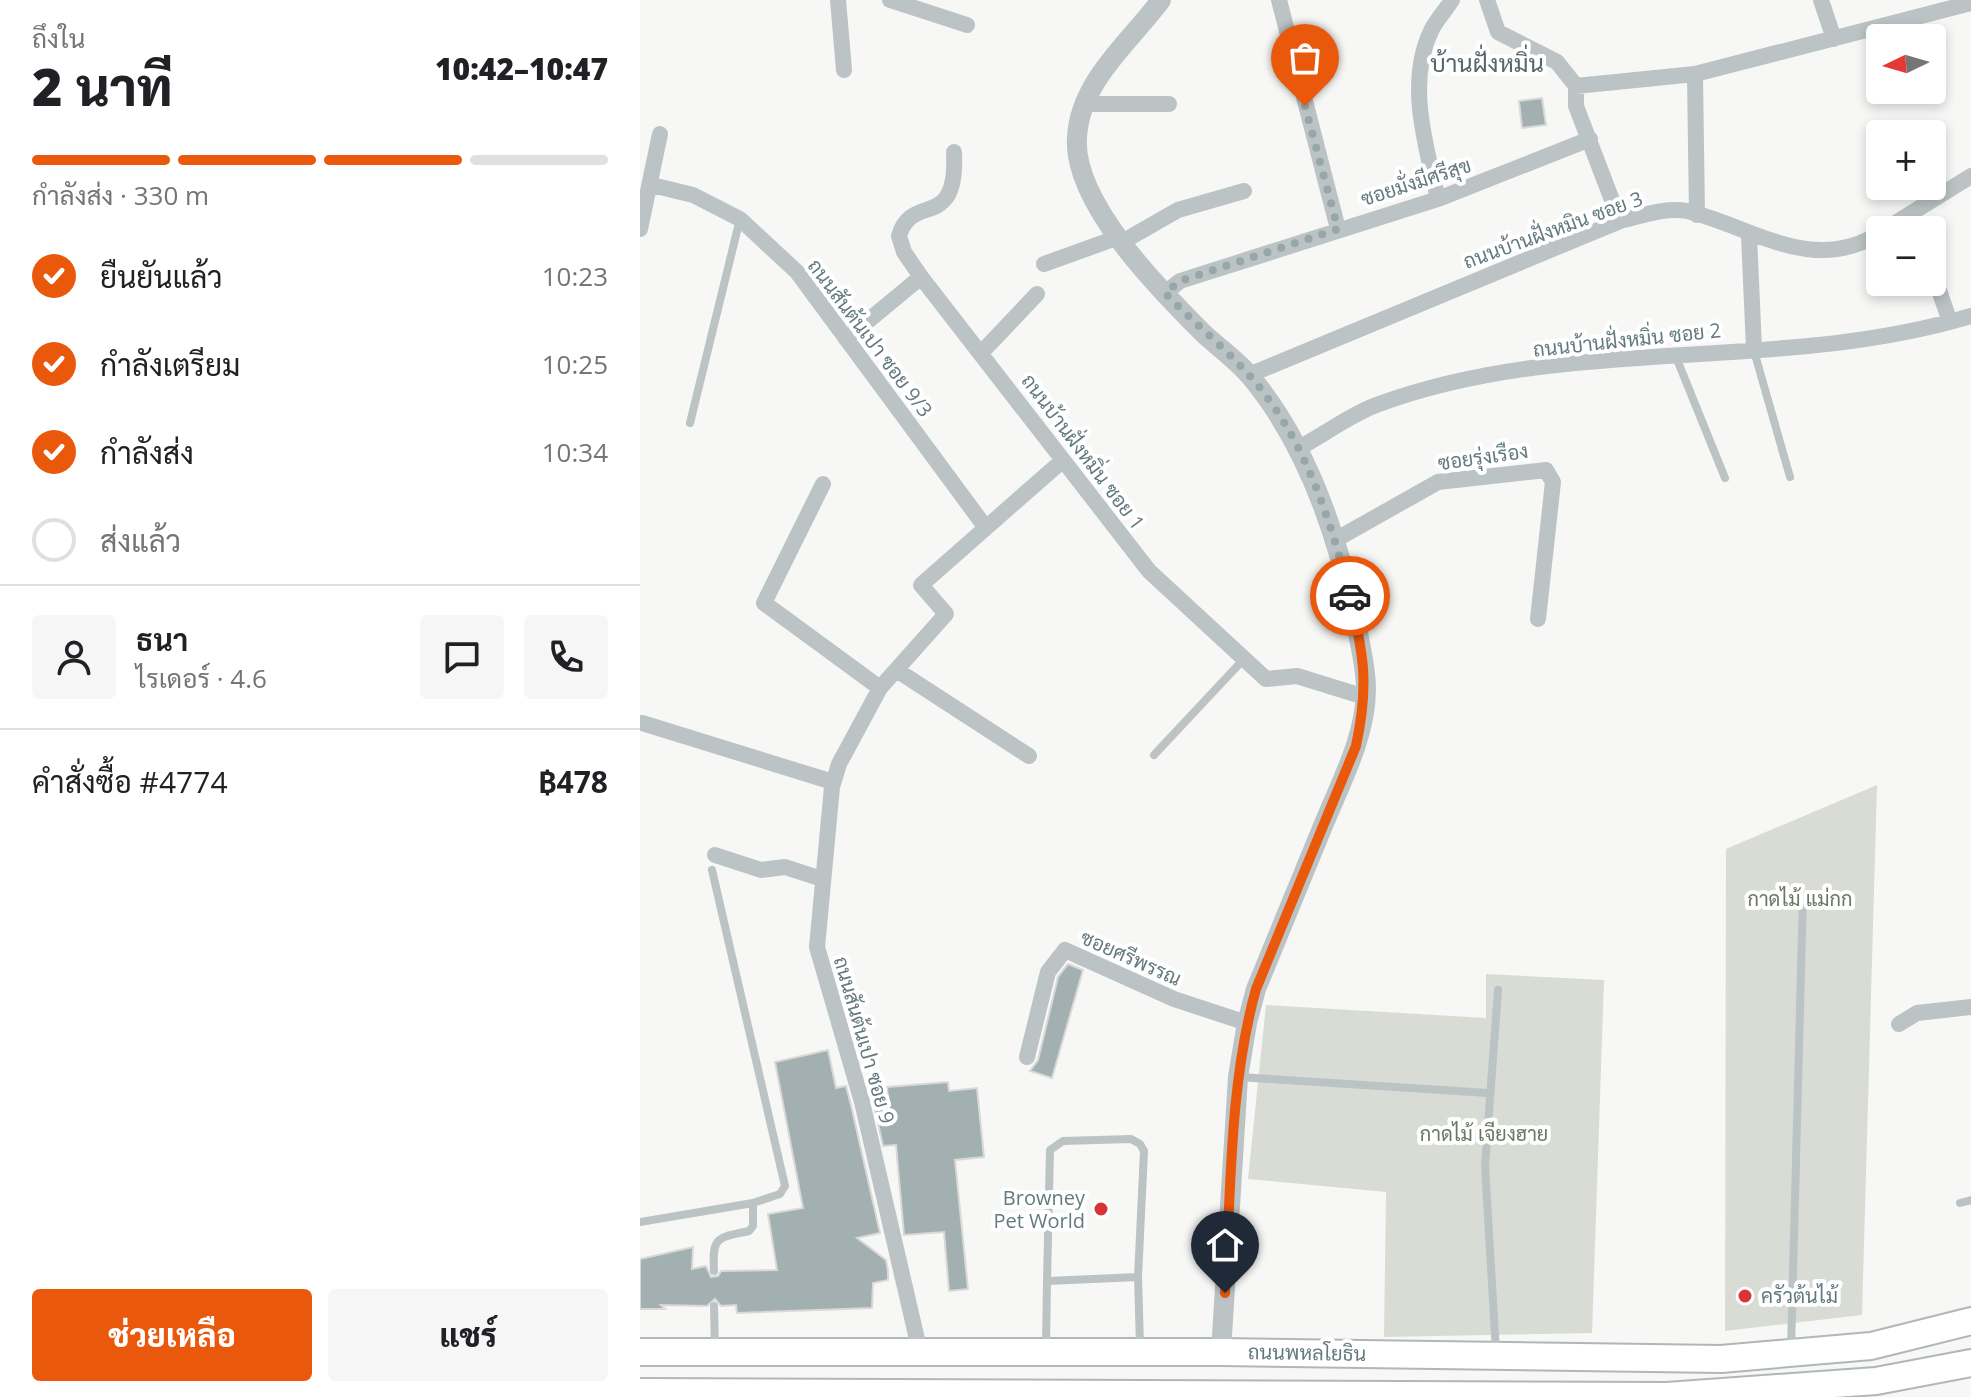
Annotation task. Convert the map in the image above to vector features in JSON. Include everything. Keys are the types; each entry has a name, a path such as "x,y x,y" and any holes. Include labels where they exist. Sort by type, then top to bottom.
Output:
{"main road":[{"name":"ถนนพหลโยธิน","path":"640,1352 1140,1351 1721,1359 1791,1356 1871,1346 1971,1321"},
{"path":"1221,1352 1237,1395"},
{"name":"ถนนพหลโยธิน","path":"640,1392 1667,1396 1876,1381 1971,1363"}],"street":[{"path":"838,0 844,70"},
{"path":"890,0 967,25"},
{"path":"1161,0 1117,53 1084,104 1077,136 1079,165 1120,239 1165,293 1249,375 1299,448 1335,540 1364,668 1365,697 1356,746 1256,989 1247,1023 1238,1077 1221,1352"},
{"path":"1279,0 1338,229"},
{"path":"1438,199 1422,129 1419,70 1431,31 1452,0"},
{"path":"1487,0 1498,32 1557,62 1576,86 1576,106 1620,221"},
{"path":"1821,0 1834,39"},
{"path":"1576,86 1695,74 1971,3"},
{"path":"1695,74 1697,215"},
{"path":"1084,104 1169,104"},
{"path":"640,229 652,185 660,134"},
{"name":"ซอยมั่งมีศรีสุข","path":"1165,293 1180,281 1438,199 1590,139"},
{"name":"ถนนบ้านฝั่งหมิ่น ซอย 1","path":"954,152 955,180 948,198 907,221 899,236 904,252 921,277 1149,571 1243,660 1266,679 1297,676 1365,697"},
{"name":"ถนนบ้านฝั่งหมิน ซอย 3","path":"1907,216 1971,176"},
{"name":"ถนนสันต้นเปา ซอย 9/3","path":"652,185 693,195 740,219 797,272 986,528"},
{"path":"1044,264 1120,239 1178,210 1244,191"},
{"name":"ถนนบ้านฝั่งหมิน ซอย 3","path":"1249,375 1620,221 1658,212 1684,211 1749,235 1804,250 1842,246 1866,237"},
{"path":"1749,235 1754,349"},
{"path":"846,339 921,277"},
{"path":"982,352 1037,294"},
{"path":"1941,296 1950,322"},
{"name":"ถนนบ้านฝั่งหมิ่น ซอย 2","path":"1299,448 1374,406 1478,377 1675,354 1885,338 1971,316"},
{"name":"ถนนสันต้นเปา ซอย 9","path":"920,1352 862,1102 820,962 817,928 833,782 839,764 880,688 946,614 921,585 1062,461"},
{"name":"ซอยรุ่งเรือง","path":"1335,540 1438,482 1546,470 1553,482 1538,619"},
{"path":"823,484 764,603 880,688"},
{"path":"898,671 1029,756"},
{"path":"642,723 833,782"},
{"path":"714,862 761,870 785,867 822,879"},
{"name":"ซอยศรีพรรณ","path":"1027,1057 1048,972 1065,950 1174,999 1247,1023"},
{"path":"1899,1024 1917,1013 1971,1007"}],"lane":[{"path":"690,423 740,219"},
{"path":"1754,349 1790,477"},
{"path":"1675,354 1725,478"},
{"path":"1154,755 1243,660"},
{"path":"640,1222 753,1203 780,1194 785,1186 714,862"},
{"path":"1791,1356 1803,895"},
{"path":"1496,1357 1485,1166 1498,990"},
{"path":"1238,1077 1488,1093"},
{"path":"1046,1351 1050,1150 1063,1141 1131,1139 1140,1144 1144,1151 1138,1277 1140,1351"},
{"path":"1960,1203 1971,1200"},
{"path":"714,1271 714,1244 719,1238 749,1231 753,1226 753,1203"},
{"path":"1047,1281 1138,1277"},
{"path":"714,1306 716,1352"}],"green space":[{"name":"กาดไม้ แม่กก","path":"1877,785 1862,1315 1725,1331 1726,849"},
{"name":"กาดไม้ เจียงฮาย","path":"1486,974 1604,980 1592,1333 1384,1337 1386,1192 1248,1179 1266,1005 1486,1018"}],"building":[{"path":"1542,98 1546,125 1522,128 1519,101"},
{"path":"1068,964 1083,970 1052,1078 1030,1071 1038,1060 1058,977"},
{"path":"828,1050 836,1088 846,1086 880,1233 857,1238 886,1260 888,1271 888,1280 873,1283 872,1308 737,1313 736,1305 721,1306 715,1299 707,1306 661,1305 665,1309 640,1309 640,1259 693,1247 692,1269 706,1266 711,1277 718,1276 721,1271 777,1270 768,1214 803,1208 775,1062"},
{"path":"948,1082 949,1091 977,1088 984,1157 955,1160 968,1289 949,1291 944,1232 904,1235 896,1145 883,1146 873,1100 888,1099 887,1087"}],"way so far":[{"path":"1305,106 1338,229 1180,281 1165,293 1249,375 1299,448 1335,540 1350,596"}],"place":[{"name":"Browney Pet World","path":"1101,1209"},
{"name":"ครัวต้นไม้","path":"1745,1296"}],"district":[{"name":"บ้านฝั่งหมิ่น","path":"1487,64"}],"route":[{"path":"1225,1293 1238,1077 1247,1023 1256,989 1356,746 1362,719 1366,691 1364,668 1350,596"}]}
